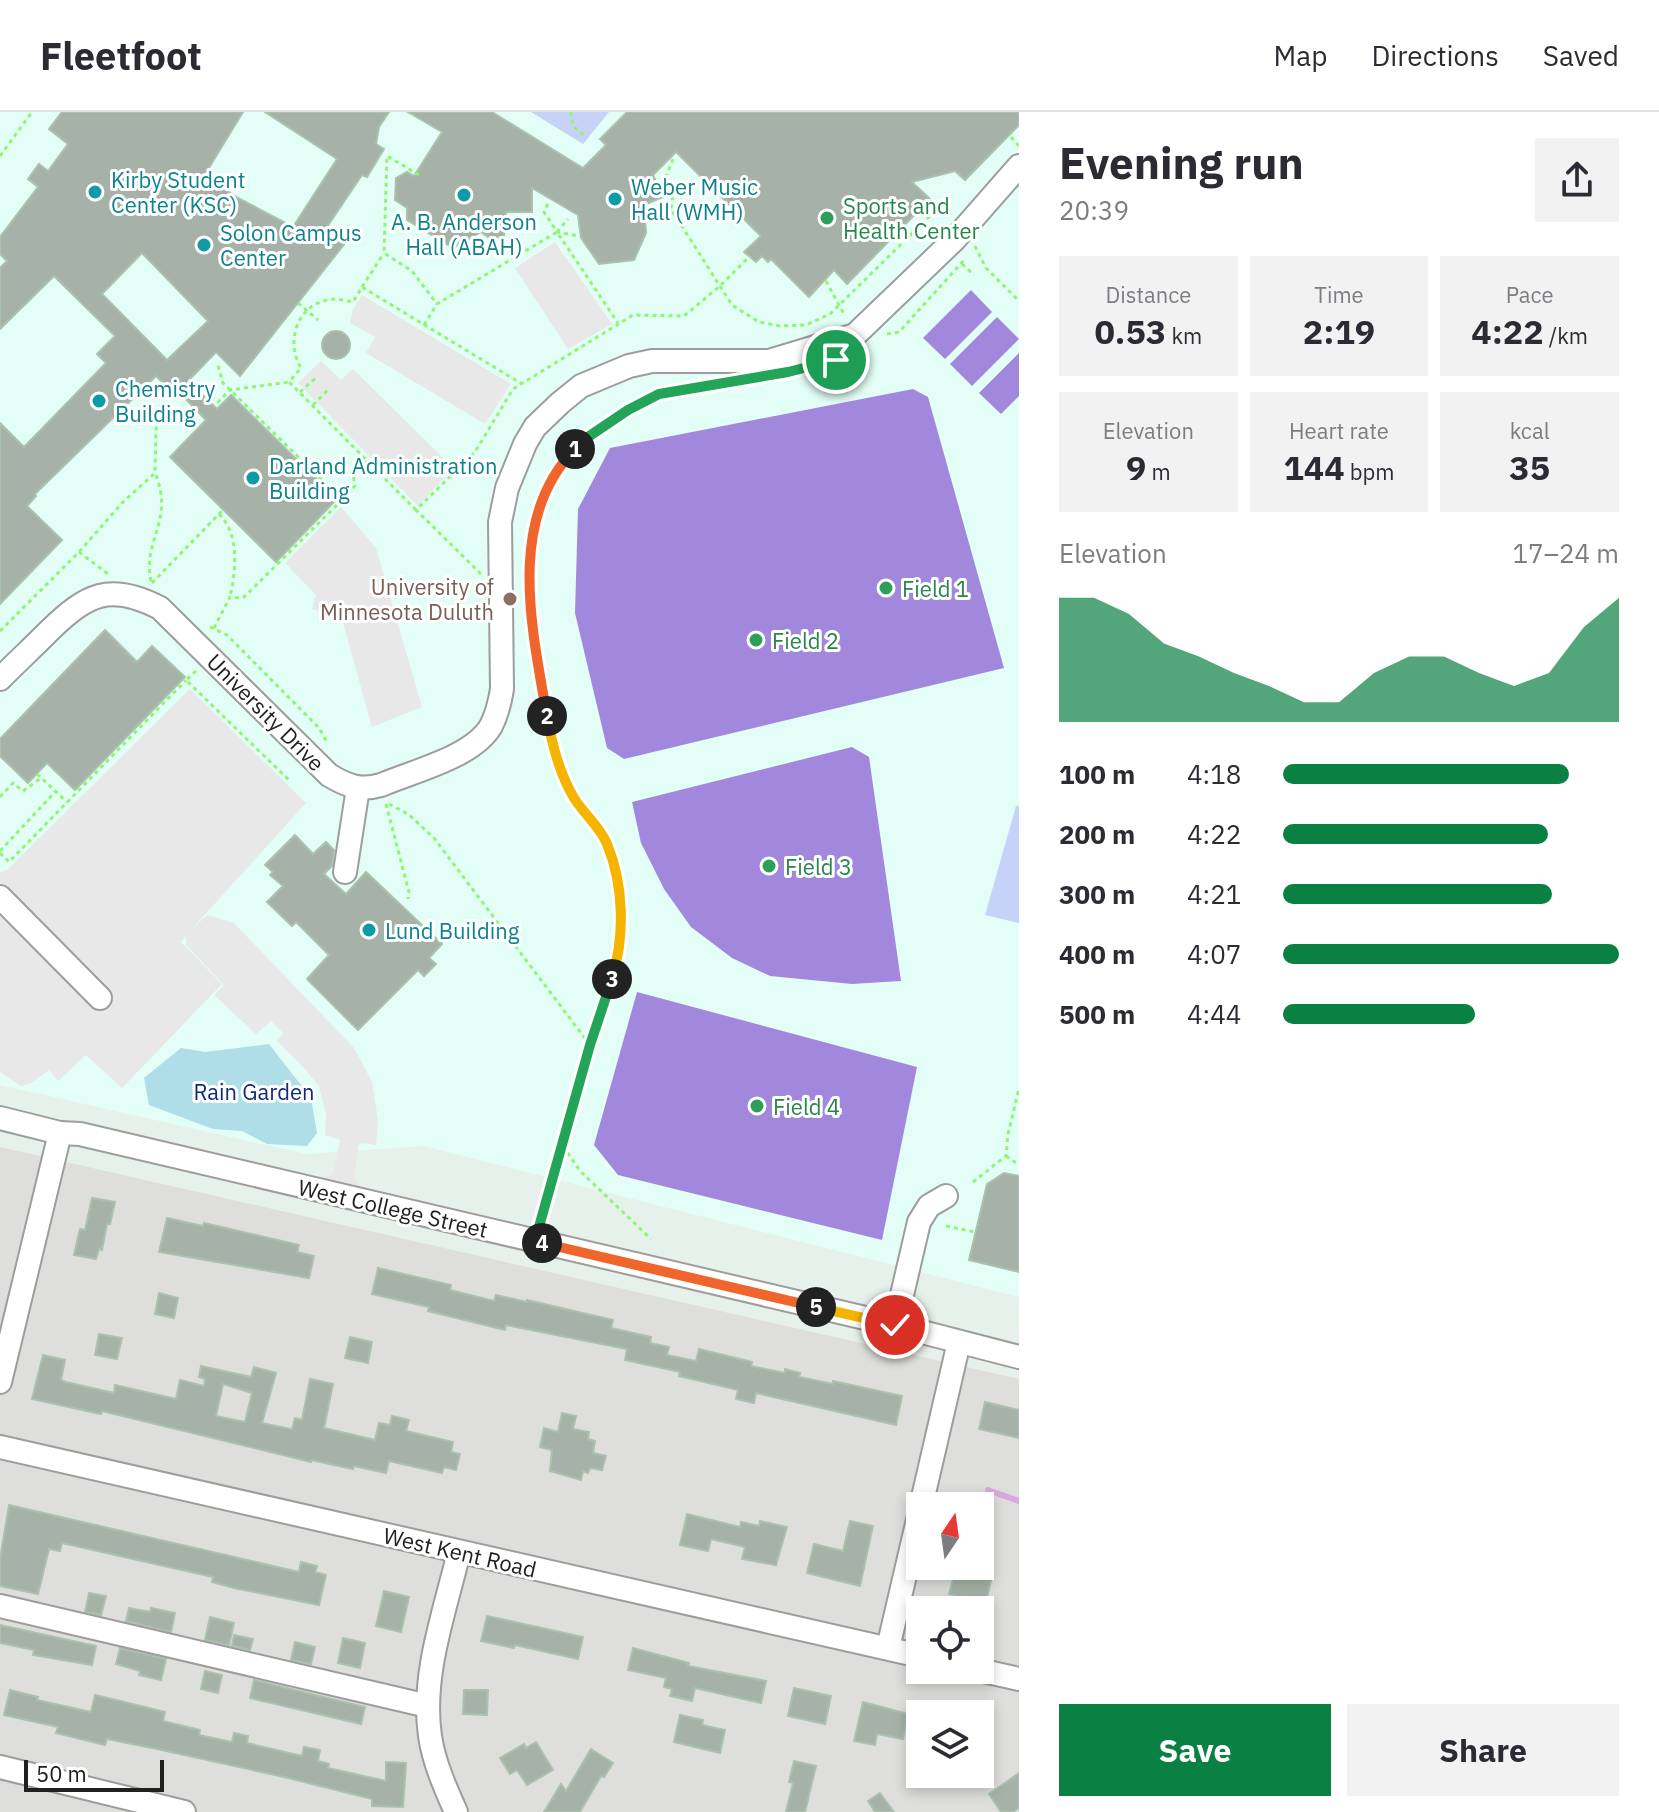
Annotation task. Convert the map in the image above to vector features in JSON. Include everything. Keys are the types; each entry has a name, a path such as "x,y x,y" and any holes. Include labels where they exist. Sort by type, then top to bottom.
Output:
{"street":[{"path":"345,872 358,788 381,785 457,755 481,739 491,726 502,689 500,522 507,488 535,427 581,386 629,366 652,361 769,361 859,341 1019,166"},
{"name":"University Drive","path":"0,679 75,606 96,597 116,594 142,599 160,608 329,775 358,788"},
{"path":"0,897 100,998"},
{"name":"West College Street","path":"0,1118 60,1133 80,1134 895,1325 1019,1357"},
{"path":"0,1382 60,1133"},
{"path":"895,1325 919,1222 929,1206 946,1196"},
{"path":"0,1285 22,1289"},
{"path":"924,1492 959,1342"},
{"name":"West Kent Road","path":"0,1447 906,1652"},
{"path":"456,1812 438,1770 430,1737 428,1706 433,1663 459,1552"},
{"path":"888,1648 906,1569"},
{"path":"0,1606 428,1706"},
{"path":"994,1673 1019,1679"},
{"path":"0,1767 184,1812"}],"path":[{"path":"0,156 32,112"},
{"path":"571,112 573,126 585,136"},
{"path":"1011,137 1019,147"},
{"path":"381,153 419,175"},
{"path":"199,386 216,404 230,390 289,382 301,368 293,354 294,333 308,311 330,299 353,302 384,253 387,156"},
{"path":"649,217 666,215 671,209 673,194 666,177 673,159"},
{"path":"548,204 544,212 618,323"},
{"path":"671,209 732,305 759,322 780,326 806,325 840,307 939,207 953,218"},
{"path":"424,325 437,304 557,232 568,219"},
{"path":"557,232 578,236"},
{"path":"826,281 859,341 899,332 962,264 969,253 972,239 986,268 1019,301"},
{"path":"384,253 412,271 437,304"},
{"path":"962,264 974,275"},
{"path":"362,287 522,384"},
{"path":"298,303 318,320"},
{"path":"217,362 223,383 342,500"},
{"path":"300,393 318,376"},
{"path":"535,1241 618,955 621,932 619,895 606,841 575,800 559,770 549,728 534,638 530,540 539,505 562,462 585,439 659,394 733,381"},
{"path":"289,382 416,510"},
{"path":"165,385 156,429 155,473 163,501 159,531 147,564 152,581 220,512 227,522 234,549 234,582 214,628"},
{"path":"312,405 330,388"},
{"path":"230,597 243,598 342,500 355,486 353,474 367,461"},
{"path":"0,631 79,552 123,502 155,473"},
{"path":"523,586 532,587"},
{"path":"55,792 0,852 9,862 199,668"},
{"path":"186,680 291,782"},
{"path":"0,797 13,783 23,791 39,776 67,802"},
{"path":"408,899 409,892 386,803 408,814 434,838 590,1045"},
{"path":"973,1182 1006,1156 1019,1088"},
{"path":"563,1146 580,1171 651,1239"},
{"path":"1006,1156 1019,1165"},
{"path":"946,1226 975,1232"}],"shaded area":[{"name":"University of Minnesota Duluth","path":"0,112 1019,112 1019,1297 424,1146 306,1154 0,1085"},
{"path":"531,112 609,112 583,144"},
{"path":"555,242 612,324 568,349 515,268"},
{"path":"971,290 992,312 945,359 923,338"},
{"path":"362,295 511,384 485,424 366,353 375,337 350,323 353,309"},
{"path":"997,317 1019,339 972,386 950,364"},
{"path":"1019,353 1019,396 1001,414 979,393"},
{"path":"321,361 341,380 353,369 453,468 418,506 298,383"},
{"path":"913,389 928,397 1004,668 624,759 607,748 575,613 578,509 610,448"},
{"path":"341,507 376,548 422,707 372,727 342,619 312,609 316,595 285,563"},
{"path":"190,689 306,803 190,931 207,915 234,923 354,1048 372,1082 378,1120 376,1145 359,1145 354,1177 364,1191 321,1180 333,1174 340,1140 325,1135 326,1114 319,1086 277,1041 283,1033 271,1021 256,1034 214,995 224,985 186,945 186,936 181,942 222,984 122,1088 86,1055 58,1081 49,1070 21,1086 0,1072 0,872 7,870"},
{"name":"Field 3","path":"852,747 869,757 901,981 852,984 770,976 732,958 691,927 664,889 641,843 632,802"},
{"path":"1016,806 1019,806 1019,923 985,915"},
{"name":"Field 4","path":"637,992 917,1067 882,1240 618,1175 594,1145"},
{"path":"0,1147 1019,1379 1019,1812 0,1812"}],"green space":[{"name":"Rain Garden","path":"269,1044 311,1098 317,1133 307,1146 267,1144 242,1131 213,1129 149,1105 144,1078 181,1048 205,1052"}],"building":[{"path":"62,112 243,112 204,176 293,227 337,159 265,112 389,112 379,127 376,144 384,149 367,177 362,175 325,230 346,242 240,376 216,352 188,381 217,409 231,395 337,499 276,562 170,457 206,420 173,386 169,389 156,376 35,494 27,506 62,540 0,604 0,423 24,447 106,363 97,354 115,336 54,276 0,329 0,268 7,261 0,254 0,237 38,187 28,179 39,164 48,171 68,144 49,129","holes":["142,253 208,321 167,360 102,294"]},
{"name":"Sports and Health Center","path":"408,112 492,112 583,168 606,145 600,139 627,112 1019,112 1019,125 965,180 955,171 912,182 930,199 847,284 834,270 809,297 771,259 768,262 762,256 756,262 744,252 761,236 676,152 653,175 663,197 644,205 646,233 634,260 599,264 581,238 578,215 532,188 532,212 506,212 504,237 488,237 481,232 453,248 407,220 407,208 395,200 396,178 407,172 414,176 442,132"},
{"path":"336,331 346,335 350,345 346,355 336,359 326,355 322,345 326,335"},
{"path":"105,630 137,662 152,646 185,677 75,790 47,763 28,783 0,756 0,739"},
{"name":"Lund Building","path":"295,835 313,854 326,842 334,850 332,866 324,874 346,894 366,872 442,944 429,958 436,964 424,976 418,970 358,1030 307,979 329,955 296,922 292,926 267,902 283,886 270,875 273,872 265,865"},
{"path":"1004,1173 1019,1176 1019,1272 969,1260 987,1184"},
{"path":"92,1198 115,1202 102,1250 99,1249 96,1259 74,1255 80,1229 85,1230"},
{"path":"167,1218 203,1226 204,1223 299,1245 297,1252 314,1256 309,1278 159,1252"},
{"path":"378,1268 451,1285 450,1290 494,1301 496,1295 613,1320 611,1328 651,1337 650,1343 669,1347 667,1355 696,1361 699,1349 752,1362 751,1366 785,1373 785,1369 800,1373 799,1377 902,1396 896,1425 756,1393 754,1403 736,1399 738,1390 679,1376 680,1372 625,1360 627,1349 506,1325 505,1330 428,1311 429,1307 372,1294"},
{"path":"159,1293 178,1298 174,1318 155,1314"},
{"path":"99,1334 122,1338 117,1359 95,1355"},
{"path":"350,1337 372,1342 368,1363 345,1358"},
{"path":"43,1355 65,1360 61,1380 66,1382 114,1393 115,1385 176,1399 180,1380 204,1386 205,1379 199,1377 201,1366 251,1377 254,1367 276,1373 262,1423 292,1429 295,1418 302,1420 310,1379 333,1384 324,1428 375,1440 379,1423 390,1425 392,1416 409,1420 406,1431 453,1442 451,1452 460,1454 456,1470 444,1467 442,1473 389,1461 386,1473 354,1466 353,1469 311,1462 102,1411 101,1414 32,1399","holes":["223,1384 252,1393 245,1422 216,1416"]},
{"path":"985,1402 1019,1410 1019,1438 979,1429"},
{"path":"562,1413 576,1416 573,1429 589,1432 588,1439 595,1441 593,1453 606,1456 602,1470 590,1468 588,1473 583,1471 581,1480 550,1471 552,1450 540,1447 544,1428 558,1432"},
{"path":"9,1505 299,1572 301,1562 317,1566 315,1572 326,1575 319,1605 234,1588 212,1582 213,1577 62,1543 60,1551 49,1549 38,1594 0,1586 0,1559"},
{"path":"687,1514 740,1527 741,1522 759,1526 760,1521 787,1527 776,1565 742,1559 745,1547 711,1539 708,1551 680,1545"},
{"path":"850,1521 873,1526 860,1586 807,1573 814,1544 843,1551"},
{"path":"953,1580 991,1580 987,1596 949,1594"},
{"path":"384,1591 409,1597 401,1632 376,1626"},
{"path":"89,1593 106,1596 101,1615 85,1612"},
{"path":"129,1608 175,1613 171,1632 126,1621"},
{"path":"487,1616 583,1637 578,1659 481,1641"},
{"path":"210,1617 234,1623 229,1645 205,1640"},
{"path":"0,1625 96,1646 92,1665 33,1655 34,1650 0,1643"},
{"path":"234,1635 253,1639 250,1650 232,1646"},
{"path":"343,1638 365,1643 360,1668 338,1663"},
{"path":"295,1642 315,1647 311,1664 291,1660"},
{"path":"120,1648 166,1659 161,1680 139,1675 140,1671 116,1664"},
{"path":"633,1648 689,1663 688,1666 766,1681 761,1703 695,1688 692,1701 670,1696 672,1689 664,1687 666,1678 628,1670"},
{"path":"205,1671 222,1675 218,1693 201,1689"},
{"path":"254,1680 365,1707 361,1724 250,1698"},
{"path":"794,1688 831,1696 825,1724 788,1716"},
{"path":"10,1690 38,1697 37,1700 91,1712 95,1695 116,1700 165,1712 163,1721 200,1730 199,1735 232,1742 234,1733 248,1736 247,1743 302,1756 304,1747 320,1750 318,1761 329,1764 328,1768 386,1781 386,1762 406,1763 403,1807 372,1806 372,1799 284,1777 107,1739 105,1745 56,1733 58,1727 4,1715"},
{"path":"464,1690 488,1690 487,1715 463,1714"},
{"path":"863,1702 906,1713 903,1739 877,1734 875,1745 854,1741"},
{"path":"680,1715 703,1720 702,1725 725,1730 720,1753 674,1742"},
{"path":"536,1742 553,1770 527,1785 517,1770 510,1774 500,1758 524,1744 526,1748"},
{"path":"591,1749 613,1763 604,1777 601,1776 580,1812 544,1812 561,1784 566,1791"},
{"path":"794,1761 816,1766 805,1812 786,1812 793,1783 789,1782"},
{"path":"1019,1773 1019,1808 1013,1812 1001,1812 989,1794"},
{"path":"880,1793 894,1812 875,1812 868,1801"}],"waterway":[{"path":"988,1490 1019,1501"}],"place":[{"name":"Kirby Student Center (KSC)","path":"95,192"},
{"name":"A. B. Anderson Hall (ABAH)","path":"464,195"},
{"name":"Weber Music Hall (WMH)","path":"615,199"},
{"name":"Sports and Health Center","path":"827,218"},
{"name":"Solon Campus Center","path":"204,245"},
{"name":"Chemistry Building","path":"99,401"},
{"name":"Darland Administration Building","path":"253,478"},
{"name":"Field 1","path":"886,588"},
{"name":"University of Minnesota Duluth","path":"510,599"},
{"name":"Field 2","path":"756,640"},
{"name":"Field 3","path":"769,866"},
{"name":"Lund Building","path":"369,930"},
{"name":"Field 4","path":"757,1106"}],"route":[{"path":"836,360 816,367 659,394 628,410 585,439 562,462 539,505 530,540 534,638 549,728 559,770 575,800 606,841 618,885 621,932 614,973 590,1045 535,1241 895,1325"}]}
